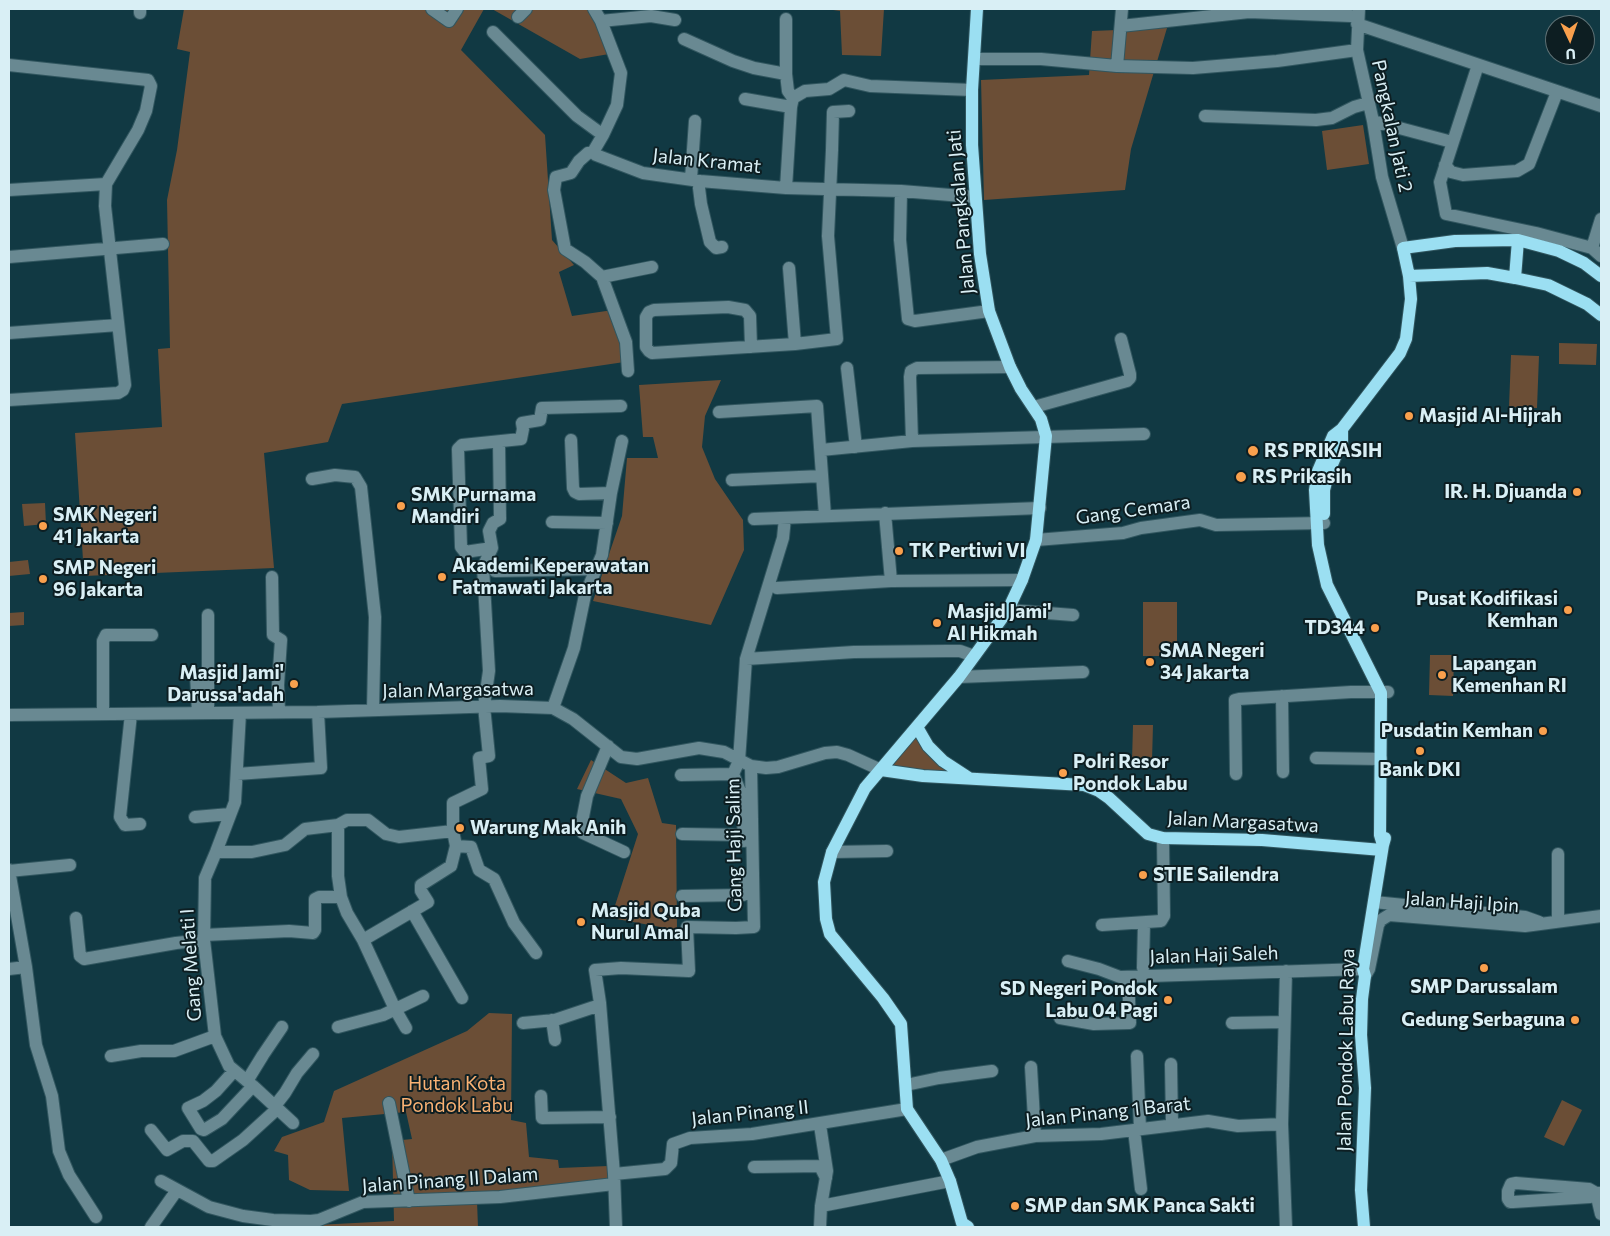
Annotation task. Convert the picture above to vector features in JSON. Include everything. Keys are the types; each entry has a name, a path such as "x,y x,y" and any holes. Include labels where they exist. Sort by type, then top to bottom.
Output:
{"main road":[{"name":"Jalan Pangkalan Jati","path":"908,1109 901,1024 883,998 830,934 826,919 824,882 832,852 865,788 959,676 968,654 1008,610 1013,580 1036,540 1031,508 1042,436 1041,419 1021,389 1010,367 989,312 980,254 972,145 972,90 977,9"},
{"path":"1403,248 1454,241 1518,240 1559,251 1584,263 1601,276"},
{"path":"1515,278 1518,240"},
{"name":"Jalan Pondok Labu Raya","path":"1364,1227 1361,1190 1365,1088 1361,1036 1362,999 1381,843 1386,836 1383,822 1385,692 1335,584 1320,523 1315,490 1318,471 1333,436 1342,430 1400,353 1406,339 1411,299 1409,276 1403,248"},
{"path":"1409,276 1487,273 1515,278 1548,285 1587,304 1601,315"},
{"path":"917,726 928,746 943,761 971,780"},
{"name":"Jalan Margasatwa","path":"881,770 971,780 1084,785 1110,798 1148,834 1163,838 1381,843"},
{"path":"908,1109 941,1160 950,1181 962,1223 968,1227"}],"street":[{"path":"432,9 449,21 457,9"},
{"path":"594,9 601,21 621,73 617,105 604,135 593,152 588,153 579,161 571,173 556,177 554,190 565,249 585,262 602,277 626,342 628,371"},
{"path":"1117,66 1122,9"},
{"path":"1121,26 1249,12 1358,17 1478,65 1601,106"},
{"path":"601,21 651,16 675,20"},
{"name":"Pangkalan Jati 2","path":"1358,17 1357,50 1373,121 1382,178 1403,248"},
{"path":"786,18 786,74 788,91 792,102 786,188"},
{"path":"493,32 577,116 604,135"},
{"path":"684,39 733,61 754,68 786,74"},
{"path":"974,59 1041,59 1117,66 1193,68 1277,61 1357,50"},
{"path":"9,65 148,80 151,86 146,111 138,130 106,184 104,206 118,325 123,390 118,393 9,400"},
{"path":"1478,65 1440,182 1446,214 1536,233 1597,252 1601,219"},
{"path":"745,99 792,102 805,91 829,89 844,80 870,86 972,90"},
{"path":"1445,165 1451,172 1463,175 1518,171 1529,164 1557,92"},
{"path":"1205,116 1316,120 1332,118 1354,107 1368,103"},
{"path":"751,347 750,316 745,310 728,307 654,310 649,312 646,317 646,347 652,353 751,347 795,344 837,339 828,236 833,112 849,111"},
{"path":"695,121 695,180 699,188 710,242 716,248 722,247"},
{"path":"1373,121 1452,142"},
{"name":"Jalan Kramat","path":"593,152 596,155 643,173 695,180 786,188 900,191 975,197"},
{"path":"9,190 106,184"},
{"path":"900,191 900,240 908,319 915,321 989,312"},
{"path":"9,257 163,244"},
{"path":"602,277 652,267"},
{"path":"789,268 795,344"},
{"path":"9,333 118,325"},
{"path":"1034,407 1127,381 1130,378 1130,374 1121,339"},
{"path":"912,441 911,371 917,368 1010,367"},
{"path":"847,368 856,446"},
{"path":"719,412 815,405 817,408 821,450 825,516"},
{"path":"492,548 465,552 461,547 458,449 462,445 521,439 522,423 540,420 542,408 621,406"},
{"path":"821,450 912,441 1023,436 1144,434"},
{"path":"570,440 573,488 575,492 579,494 611,493"},
{"path":"552,708 574,648 585,595 602,555 611,493 622,441"},
{"path":"364,940 428,902 421,891 421,885 451,866 456,846 453,803 482,789 479,758 489,756 484,706 489,671 483,567 492,548 489,530 493,523 500,519 499,442"},
{"path":"312,479 335,475 355,477 362,487 375,618 373,710"},
{"path":"732,480 822,476"},
{"path":"754,519 1031,508"},
{"path":"885,513 891,581"},
{"path":"682,896 742,895 745,890 742,796 734,774 739,761 746,659 783,538 785,518"},
{"name":"Gang Cemara","path":"1036,540 1123,533 1141,528 1200,520 1216,526 1320,523"},
{"path":"552,522 607,524"},
{"path":"495,571 596,569"},
{"path":"272,577 274,635 281,640 278,685 279,712"},
{"path":"777,588 891,581 1013,580"},
{"path":"1008,610 1073,615"},
{"path":"203,713 208,615"},
{"path":"103,714 103,641 106,635 152,635"},
{"path":"746,659 854,652 968,654"},
{"path":"959,676 1083,672"},
{"path":"196,674 203,713"},
{"path":"1236,774 1236,700 1351,692 1385,692"},
{"path":"1282,696 1283,772"},
{"name":"Jalan Margasatwa","path":"9,715 318,712 484,706 552,708 573,719 621,758 637,759 699,748 724,752 751,766 766,768 778,767 825,753 837,752 881,770"},
{"path":"237,774 321,768 318,712"},
{"name":"Gang Melati I","path":"240,713 235,802 205,878 204,938 215,1036 229,1066 293,1123"},
{"path":"131,714 120,817 125,824 140,824"},
{"path":"608,746 587,796 581,827 583,833 624,852"},
{"path":"1316,758 1384,754"},
{"name":"Gang Haji Salim","path":"600,1005 595,970 622,968 689,972 687,927 754,927 751,766"},
{"path":"681,775 734,774"},
{"path":"194,817 230,814"},
{"path":"216,852 252,852 285,845 305,828 338,825 346,820 368,820 386,834 399,837 454,831"},
{"path":"338,825 338,876 341,897 347,913 364,940 395,1009 406,1028"},
{"path":"682,834 744,834"},
{"path":"1102,925 1161,921 1164,916 1163,838"},
{"path":"456,846 470,848 478,870 494,879 514,923 536,953"},
{"path":"832,852 887,851"},
{"path":"1558,854 1558,921"},
{"path":"70,865 9,871 26,967 36,1045 52,1096 59,1151 69,1176 96,1216"},
{"path":"76,918 80,956 84,959 204,938 289,931 313,933 315,899 319,897 341,897"},
{"name":"Jalan Haji Ipin","path":"1374,902 1447,914"},
{"path":"412,911 462,998"},
{"name":"Jalan Haji Ipin","path":"1364,972 1369,969 1376,932 1381,920 1389,915 1447,914 1525,917 1541,923 1601,916"},
{"path":"1143,968 1144,923"},
{"name":"Jalan Haji Saleh","path":"1068,962 1099,969 1120,977 1286,971 1364,972"},
{"path":"9,969 26,967"},
{"path":"1286,971 1282,1124 1286,1227"},
{"path":"1060,1018 1094,1024 1130,1023 1128,977"},
{"path":"338,1026 384,1015 423,996"},
{"path":"523,1023 600,1005 610,1117 616,1227"},
{"path":"554,1017 555,1040"},
{"path":"1232,1023 1284,1022"},
{"path":"234,1071 203,1101 188,1108 201,1129 204,1130 222,1119 250,1084 263,1054 282,1027"},
{"path":"112,1056 141,1051 174,1051 215,1036"},
{"path":"151,1130 166,1150 184,1141 192,1141 209,1162 213,1161 243,1140 275,1108 297,1073 314,1054"},
{"path":"1137,1056 1137,1130 1141,1189"},
{"path":"1171,1064 1172,1124"},
{"path":"1030,1067 1035,1136"},
{"path":"906,1085 992,1071"},
{"path":"541,1096 542,1118 610,1117"},
{"path":"389,1103 409,1201"},
{"name":"Jalan Pinang II","path":"614,1179 665,1168 672,1163 673,1144 690,1138 752,1134 908,1109"},
{"name":"Jalan Pinang 1 Barat","path":"941,1160 977,1148 1035,1136 1101,1134 1208,1121 1238,1126 1282,1124"},
{"name":"Jalan Pinang II","path":"820,1124 827,1171 821,1206 820,1227"},
{"path":"754,1167 820,1166 826,1178"},
{"name":"Jalan Pinang II Dalam","path":"161,1181 209,1207 242,1222 319,1220 363,1202 500,1197 614,1179"},
{"path":"821,1206 950,1181"},
{"path":"1516,1183 1588,1190 1599,1193 1590,1197 1513,1202 1510,1202 1508,1199 1508,1191 1511,1184 1516,1183"},
{"path":"151,1227 177,1190"},
{"path":"1599,1193 1601,1214"}],"green space":[{"path":"184,9 484,9 461,50 545,135 552,240 574,265 559,272 572,316 613,310 631,361 342,404 328,442 264,453 274,568 84,576 75,433 162,427 158,349 170,348 167,200 177,150 190,52 177,49"},
{"path":"492,9 595,9 615,53 580,59"},
{"path":"826,9 884,9 881,56 842,55 840,11"},
{"path":"1167,28 1131,149 1125,190 984,200 981,80 1089,75 1092,31"},
{"path":"1363,125 1369,164 1327,170 1322,131"},
{"path":"1559,343 1597,344 1596,365 1559,364"},
{"path":"1511,355 1539,356 1537,408 1509,407"},
{"path":"721,380 705,416 702,447 715,479 743,520 744,550 711,625 593,601 622,516 627,458 658,458 653,437 643,437 639,385"},
{"path":"45,503 46,524 24,526 22,504"},
{"path":"28,560 30,574 9,576 9,562"},
{"path":"1143,602 1177,602 1177,656 1143,656"},
{"path":"24,612 24,625 9,626 9,613"},
{"name":"Lapangan Kemenhan RI","path":"1430,655 1454,655 1453,696 1429,695"},
{"path":"1133,725 1153,725 1152,761 1132,761"},
{"path":"916,737 951,773 892,766"},
{"path":"591,760 626,783 648,778 662,823 676,825 677,930 611,918 638,834 621,799 577,789"},
{"name":"Hutan Kota Pondok Labu","path":"489,1013 512,1014 511,1120 526,1123 529,1157 558,1160 559,1168 608,1166 609,1188 477,1201 478,1227 316,1227 316,1225 394,1221 392,1141 412,1139 406,1112 342,1118 349,1191 310,1190 289,1180 288,1155 274,1151 282,1137 324,1122 334,1091 467,1031"},
{"path":"1562,1100 1582,1110 1564,1146 1544,1137"}],"place":[{"name":"Masjid Al-Hijrah","path":"1409,416"},
{"name":"RS PRIKASIH","path":"1253,451"},
{"name":"RS Prikasih","path":"1241,477"},
{"name":"IR. H. Djuanda","path":"1577,492"},
{"name":"SMK Purnama Mandiri","path":"401,506"},
{"name":"SMK Negeri 41 Jakarta","path":"43,526"},
{"name":"TK Pertiwi VI","path":"899,551"},
{"name":"Akademi Keperawatan Fatmawati Jakarta","path":"442,577"},
{"name":"SMP Negeri 96 Jakarta","path":"43,579"},
{"name":"Pusat Kodifikasi Kemhan","path":"1568,610"},
{"name":"Masjid Jami' Al Hikmah","path":"937,623"},
{"name":"TD344","path":"1375,628"},
{"name":"SMA Negeri 34 Jakarta","path":"1150,662"},
{"name":"Lapangan Kemenhan RI","path":"1442,675"},
{"name":"Masjid Jami' Darussa'adah","path":"294,684"},
{"name":"Pusdatin Kemhan","path":"1543,731"},
{"name":"Bank DKI","path":"1420,751"},
{"name":"Polri Resor Pondok Labu","path":"1063,773"},
{"name":"Warung Mak Anih","path":"460,828"},
{"name":"STIE Sailendra","path":"1143,875"},
{"name":"Masjid Quba Nurul Amal","path":"581,922"},
{"name":"SMP Darussalam","path":"1484,968"},
{"name":"SD Negeri Pondok Labu 04 Pagi","path":"1168,1000"},
{"name":"Gedung Serbaguna","path":"1575,1020"},
{"name":"SMP dan SMK Panca Sakti","path":"1015,1206"}]}
